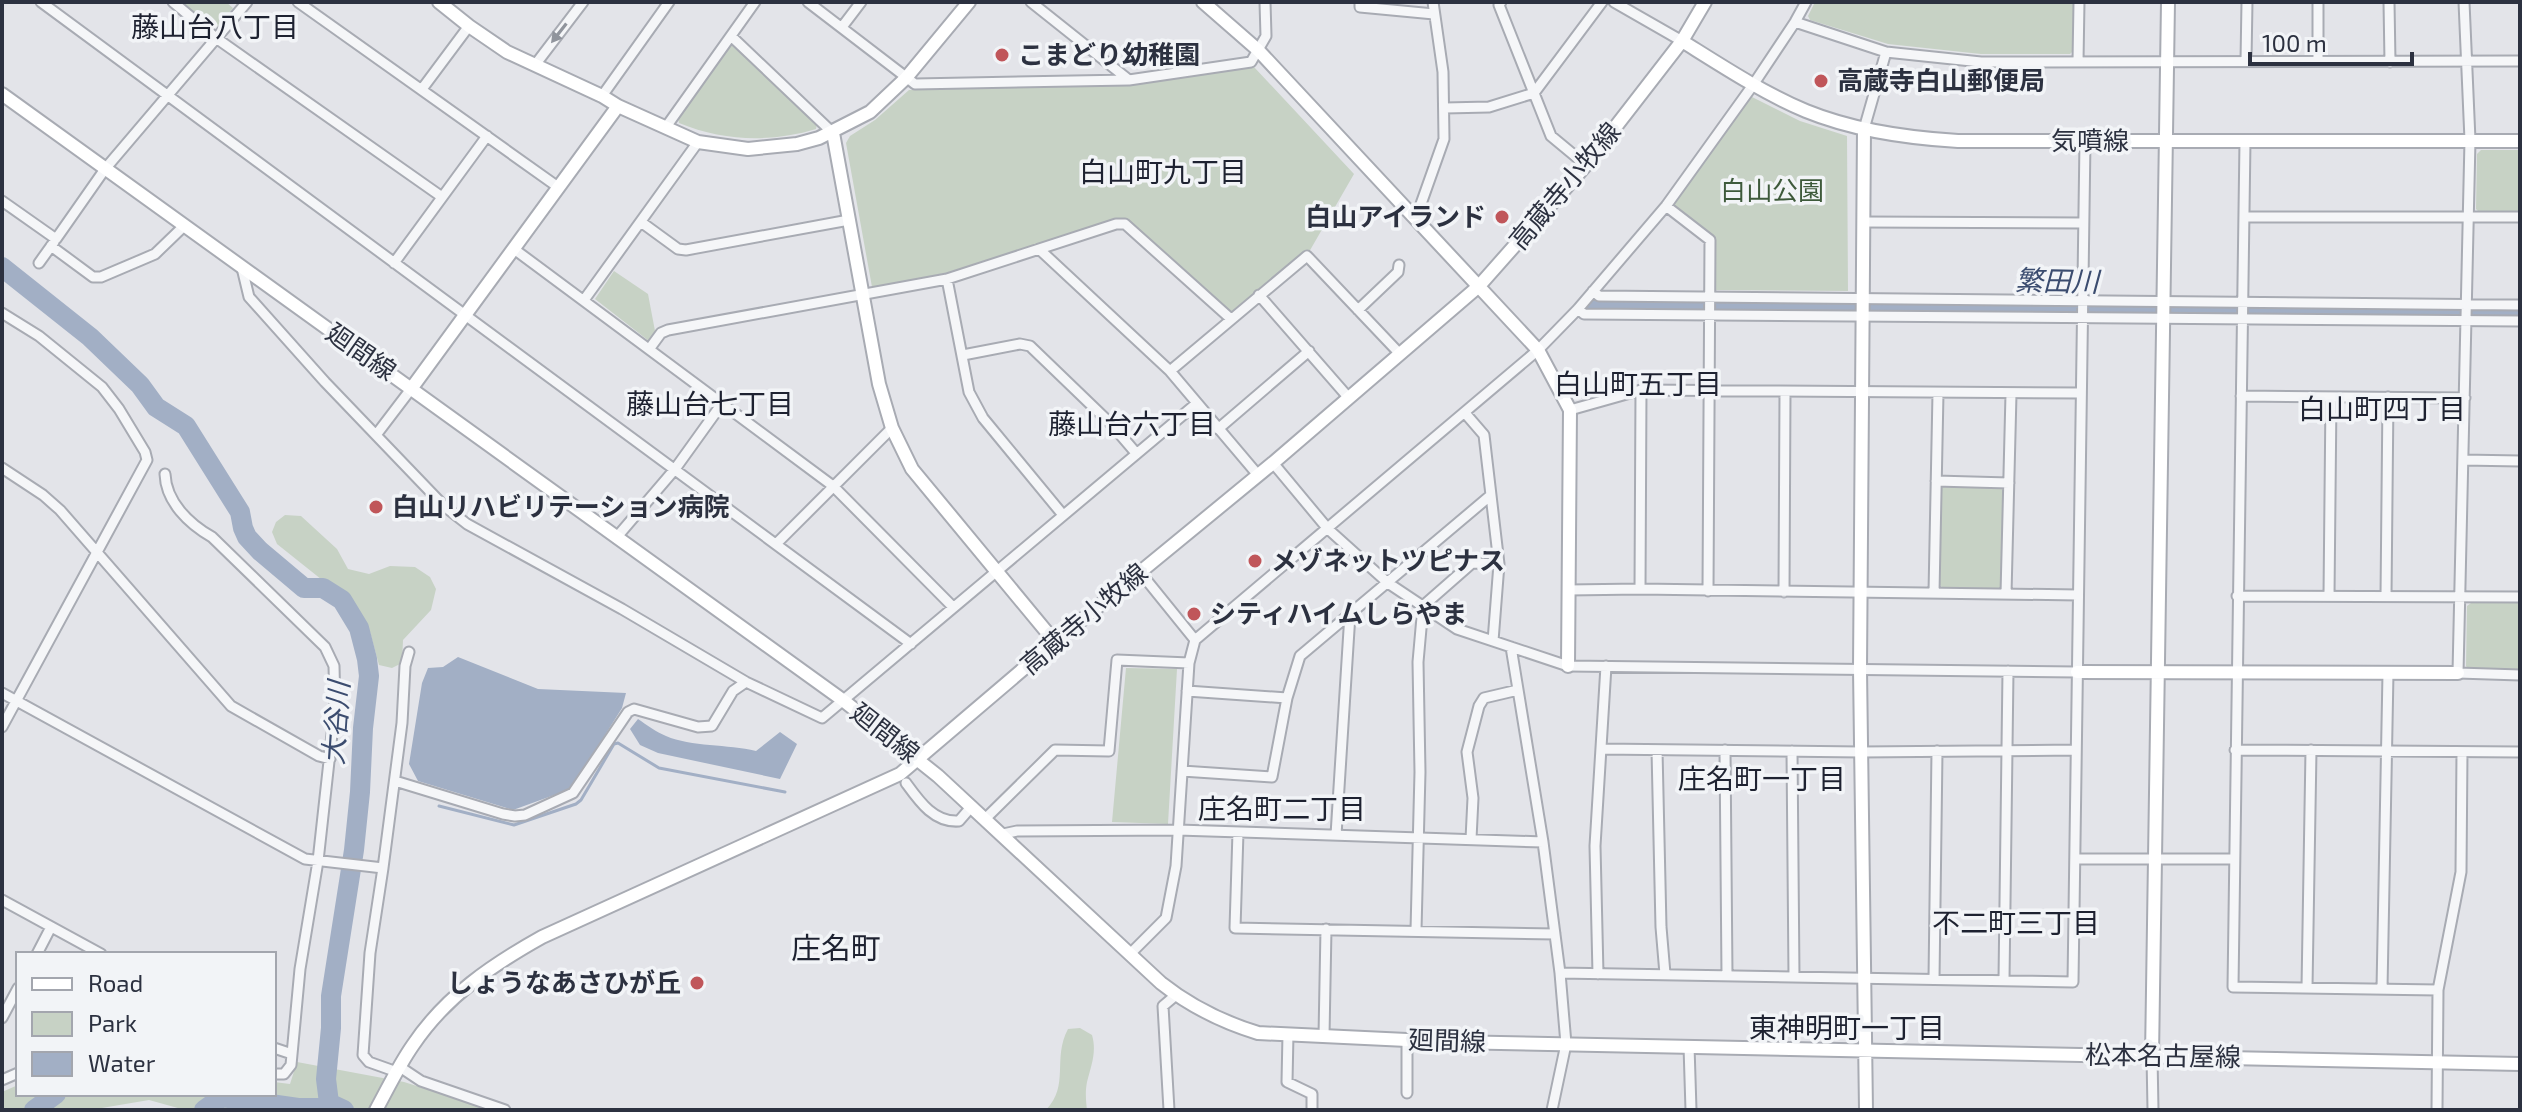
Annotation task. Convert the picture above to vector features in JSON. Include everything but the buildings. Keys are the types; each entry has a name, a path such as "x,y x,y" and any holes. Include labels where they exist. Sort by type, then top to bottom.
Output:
{"street":[{"path":"42,2 911,644"},
{"path":"173,2 216,38 442,197"},
{"path":"39,263 105,169 247,2"},
{"path":"298,2 558,187"},
{"path":"439,2 507,52 698,142 733,148 797,144 833,133 870,112 906,78 969,2"},
{"path":"535,65 583,2"},
{"path":"602,96 669,2"},
{"path":"666,127 755,2"},
{"path":"808,2 915,84 1129,80 1251,62 1266,36 1265,2"},
{"path":"842,27 861,2"},
{"path":"1031,2 1129,80"},
{"path":"1203,2 1258,50 1538,350 1570,410 1568,666"},
{"path":"1360,2 1360,7 1434,14"},
{"path":"1416,218 1444,139 1443,72 1433,2"},
{"path":"1501,2 1499,5 1551,136 1586,165"},
{"path":"1445,108 1489,107 1534,93 1602,2"},
{"path":"1614,2 1682,41"},
{"name":"高蔵寺小牧線","path":"376,1110 431,1020 466,986 500,961 542,937 900,774 1273,463 1479,286 1586,165 1682,41 1705,2"},
{"path":"1131,953 1166,918 1176,866 1189,663 1195,640 1538,350 1578,309 1666,206 1753,85 1806,2"},
{"path":"2078,61 2079,2"},
{"path":"2153,1110 2168,2"},
{"path":"2246,60 2247,2"},
{"path":"2318,2 2318,61"},
{"path":"2389,2 2390,62"},
{"path":"2458,673 2470,140 2464,2"},
{"path":"1795,22 1886,52 1981,62 2520,61"},
{"path":"422,89 469,26"},
{"path":"731,36 833,133 882,396 901,449 924,486 1055,642"},
{"name":"気噴線","path":"1682,41 1753,85 1807,112 1864,129 1912,138 1958,141 2520,141"},
{"path":"1866,1110 1860,669 1864,129 1886,52"},
{"name":"廻間線","path":"2,94 844,701 918,758 986,818 1176,995 1233,1025 1258,1033 1407,1040 1865,1050"},
{"path":"376,435 618,106"},
{"path":"394,263 487,136"},
{"path":"1560,973 2073,982 2085,141"},
{"path":"2245,141 2233,987 2438,990"},
{"path":"584,300 698,142"},
{"path":"2,201 93,277 101,277 155,254 184,226"},
{"path":"1666,206 1710,240 1708,591"},
{"path":"2244,217 2520,217"},
{"path":"641,222 678,249 686,250 849,220"},
{"path":"1864,222 2083,223"},
{"path":"650,348 661,333 668,330 947,279 1116,224 1125,224 1231,319"},
{"path":"514,249 833,486 953,607"},
{"path":"1039,249 1170,371 1258,475"},
{"path":"1170,371 1307,256 1400,354"},
{"path":"1358,310 1398,272 1399,265"},
{"path":"242,268 249,297 444,506 467,524 622,609 746,682 822,718 1196,404"},
{"path":"947,279 969,392 983,418 1063,515"},
{"path":"1593,291 1599,296 2520,305"},
{"path":"1259,295 1348,397"},
{"path":"1578,309 1584,314 2520,321"},
{"path":"2,313 39,336 102,387 119,409 147,460 2,727"},
{"path":"963,355 1020,344 1030,346 1112,425 1136,453"},
{"path":"1218,429 1309,351"},
{"path":"1570,410 1641,390 2081,393"},
{"path":"1640,589 1641,390"},
{"path":"1784,592 1785,392"},
{"path":"1934,593 1938,393"},
{"path":"2006,594 2011,394"},
{"path":"2241,396 2465,398"},
{"path":"2329,596 2331,397"},
{"path":"2386,596 2388,397"},
{"path":"616,538 675,469 721,405"},
{"path":"1465,413 1484,435 1499,564 1493,641"},
{"path":"776,544 892,428"},
{"path":"2463,460 2520,461"},
{"path":"1273,463 1328,529 1388,583 1457,629 1568,666 2520,675"},
{"path":"2,468 43,495 97,551 231,706 319,756 330,759"},
{"path":"165,474 166,489 182,514 212,537 330,654 335,673 330,759 318,861 300,969 292,1054 289,1070 276,1074"},
{"path":"1936,481 2009,483"},
{"path":"1182,771 1272,777 1287,698 1300,656 1491,495"},
{"path":"1416,930 1420,772 1418,662 1423,606 1472,563 1499,564"},
{"path":"1140,572 1195,640"},
{"path":"1568,590 2078,595"},
{"path":"2237,596 2520,597"},
{"path":"1336,835 1350,614"},
{"path":"1511,647 1543,842 1560,973 1566,1044 1552,1110"},
{"path":"409,652 367,982 363,1055 369,1062 505,1110"},
{"path":"986,818 1055,750 1109,751 1117,660 1189,663"},
{"path":"1598,974 1595,846 1606,666"},
{"path":"2004,980 2008,671"},
{"path":"2382,989 2388,673"},
{"path":"395,781 503,814 525,815 573,793 628,712 634,709 698,727 712,726 733,691 746,682"},
{"path":"1471,839 1473,798 1467,752 1479,706 1484,698 1518,690"},
{"path":"1187,691 1287,698"},
{"path":"2,693 305,859 383,868"},
{"path":"1601,749 1861,752 2076,750"},
{"path":"1657,750 1665,974"},
{"path":"1725,750 1727,975"},
{"path":"2235,750 2520,752"},
{"path":"2307,988 2311,750"},
{"path":"1792,751 1794,976"},
{"path":"1934,979 1937,751"},
{"path":"2437,1110 2438,990 2461,872 2462,752"},
{"path":"906,783 923,807 952,822 959,821 972,806"},
{"path":"1003,834 1017,831 1178,830 1543,842"},
{"path":"1238,832 1235,928 1555,934"},
{"path":"2075,859 2234,859"},
{"path":"2,900 97,952"},
{"path":"38,952 51,927"},
{"path":"1324,1036 1326,929"},
{"path":"2,1018 16,992"},
{"path":"1169,1110 1163,1006 1176,995"},
{"path":"1288,1034 1287,1082 1312,1094 1312,1110"},
{"path":"1407,1040 1407,1093"},
{"path":"1689,1046 1691,1110"},
{"path":"276,1049 292,1054"},
{"name":"松本名古屋線","path":"1865,1050 2520,1064"}],"green space":[{"path":"185,2 226,2 233,8 217,27 212,28"},
{"path":"1815,2 2074,2 2073,51 2070,54 1981,54 1888,44 1810,20 1808,16"},
{"path":"730,46 734,46 817,124 816,129 799,134 747,138 712,134 679,123 678,118"},
{"path":"1254,67 1354,174 1309,252 1304,252 1234,311 1229,311 1125,219 1118,218 946,273 872,287 846,143 850,136 875,120 909,90 1132,85"},
{"name":"白山公園","path":"1750,96 1800,121 1847,136 1848,291 1712,290 1712,237 1670,204"},
{"path":"2481,150 2520,150 2520,212 2480,213 2476,209 2477,154"},
{"path":"614,271 648,294 655,331 649,341 595,299"},
{"path":"1945,485 2000,486 2004,489 2003,585 1999,589 1943,589 1940,585 1941,489"},
{"path":"285,515 301,516 337,549 348,569 369,574 390,566 415,567 430,577 436,589 431,610 403,640 402,663 392,668 379,665 370,632 346,599 277,544 272,532 276,522"},
{"path":"2471,603 2520,603 2520,670 2469,670 2466,666 2467,606"},
{"path":"1126,668 1177,669 1168,824 1112,822"},
{"path":"1080,1028 1092,1035 1094,1047 1086,1089 1087,1110 1046,1110 1057,1091 1063,1040 1068,1029"},
{"path":"297,1062 404,1082 493,1110 185,1110 149,1100 90,1110 2,1110 2,1092 16,1086 16,1096 276,1096 276,1082 290,1084"}],"water":[{"path":"458,657 538,689 626,693 622,708 568,790 513,810 418,781 409,764 422,683 428,668 443,667"},
{"path":"638,719 662,734 687,742 756,751 780,732 797,744 780,779 658,753 640,745 630,729"}],"waterway":[{"name":"大谷川","path":"2,267 90,337 140,385 156,407 186,426 240,512 247,537 304,588 323,588 342,600 359,628 369,676 354,850 331,996 326,1079 329,1103 344,1110"},
{"name":"繁田川","path":"1593,304 2520,313"},
{"path":"439,806 514,825 576,804 614,744 618,743 659,768 785,792"},
{"path":"34,1110 53,1096"},
{"path":"204,1110 222,1097 298,1108 338,1108"}],"place":[{"name":"こまどり幼稚園","path":"1002,55"},
{"name":"高蔵寺白山郵便局","path":"1821,81"},
{"name":"白山アイランド","path":"1502,217"},
{"name":"白山リハビリテーション病院","path":"376,507"},
{"name":"メゾネットツピナス","path":"1255,561"},
{"name":"シティハイムしらやま","path":"1194,614"},
{"name":"しょうなあさひが丘","path":"697,983"}],"district":[{"name":"藤山台八丁目","path":"215,27"},
{"name":"白山町九丁目","path":"1163,172"},
{"name":"白山町五丁目","path":"1638,384"},
{"name":"藤山台七丁目","path":"710,404"},
{"name":"白山町四丁目","path":"2382,409"},
{"name":"藤山台六丁目","path":"1132,424"},
{"name":"庄名町一丁目","path":"1762,779"},
{"name":"庄名町二丁目","path":"1282,809"},
{"name":"不二町三丁目","path":"2016,923"},
{"name":"庄名町","path":"836,949"},
{"name":"東神明町一丁目","path":"1847,1028"}]}
